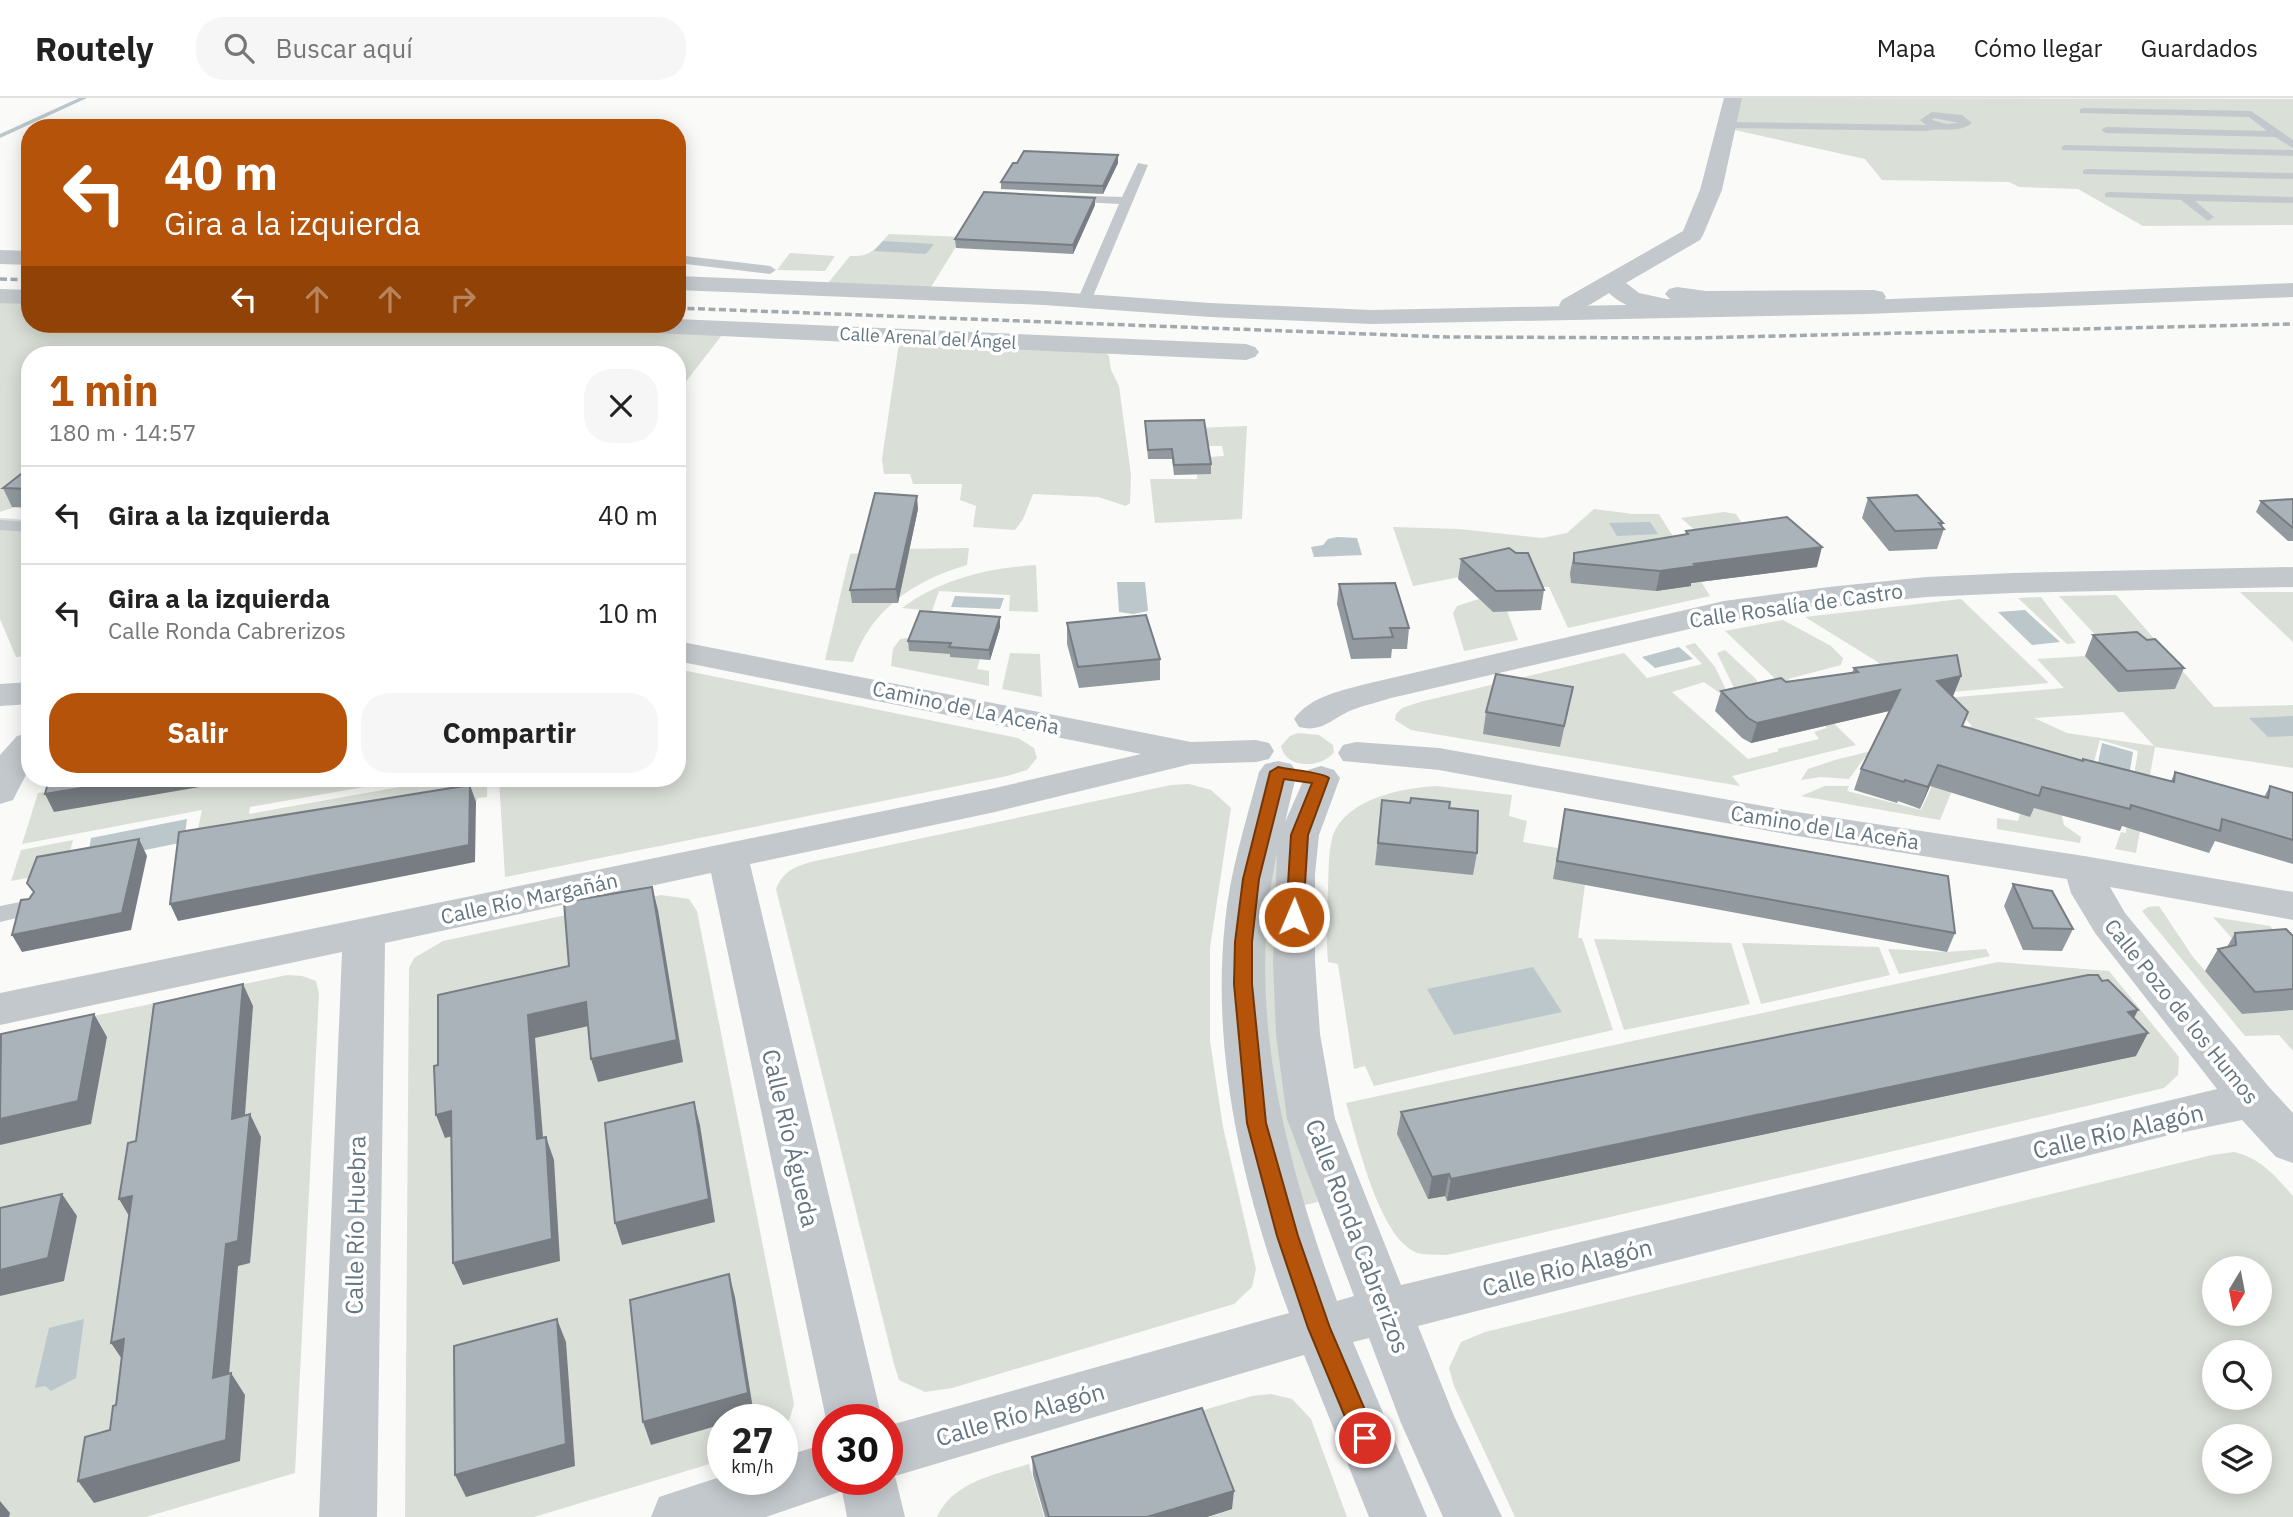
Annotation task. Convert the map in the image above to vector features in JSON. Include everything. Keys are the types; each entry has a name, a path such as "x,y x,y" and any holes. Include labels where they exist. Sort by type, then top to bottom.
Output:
{"street":[{"path":"1571,305 1692,235 1711,190 1734,98"},
{"path":"0,257 21,258"},
{"path":"1646,264 1651,295"},
{"path":"686,283 1084,301 1280,314 1429,317 1884,302"},
{"path":"1612,283 1624,295 1651,295 1668,307 2097,299 2149,294 2293,290"},
{"path":"1084,301 1122,300 1341,309 1571,305 1651,295"},
{"path":"1429,317 1455,313 1609,309 1651,295"},
{"path":"0,296 21,297"},
{"name":"Calle Arenal del Ángel","path":"686,327 1246,352"},
{"name":"Calle Rosalía de Castro","path":"1297,746 1338,703 1381,690 1737,609 1926,587 2293,577"},
{"name":"Camino de La Aceña","path":"686,653 1191,753 1297,746 1439,759 1791,823 2084,869 2293,906"},
{"path":"0,695 21,694"},
{"path":"1052,724 1068,754 1067,769 1058,786"},
{"path":"1297,746 1251,879 1244,942 1243,984 1256,1123 1288,1236 1319,1328 1398,1517"},
{"name":"Calle Ronda Cabrerizos","path":"1297,746 1299,835 1295,874 1294,961 1298,1034 1311,1119 1429,1423 1473,1517"},
{"name":"Calle Río Margañán","path":"0,1009 728,857 1058,786 1191,753"},
{"path":"0,792 13,763 21,754"},
{"name":"Calle Río Águeda","path":"728,857 851,1404"},
{"name":"Calle Pozo de los Humos","path":"2084,869 2091,893 2110,923 2252,1100 2293,1144"},
{"name":"Calle Río Huebra","path":"348,1517 364,932"},
{"name":"Calle Río Alagón","path":"903,1447 1319,1328 2165,1118 2252,1100"},
{"path":"680,1517 812,1475"},
{"path":"871,1495 876,1517"}],"lane":[{"path":"2208,218 2084,111 2251,114 2293,145"},
{"path":"1937,115 1951,116 1966,123 1957,127 1938,125 1926,128 1729,122 1925,118 1937,115"},
{"path":"1925,118 1938,125"},
{"path":"2106,130 2293,135"},
{"path":"2066,148 2293,153"},
{"path":"1084,301 1142,164"},
{"path":"2087,172 2293,176"},
{"path":"2109,195 2293,200"},
{"path":"1057,197 1127,201"},
{"path":"686,259 770,270"},
{"path":"0,526 21,527"},
{"path":"0,914 30,908"}],"shaded area":[{"path":"1740,98 2293,99 2293,225 2143,226 2078,189 2019,187 2009,182 1882,180 1865,159 1730,129"},
{"path":"889,234 962,237 931,287 828,283 850,256 868,253"},
{"path":"883,241 934,244 926,254 874,251"},
{"path":"790,253 835,256 825,271 777,270"},
{"path":"0,301 21,302 21,333 722,335 686,381 686,346 21,346 21,505 0,512"},
{"path":"899,343 1105,352 1109,356 1111,370 1119,386 1131,475 1130,503 1126,506 1098,497 1033,494 1023,519 1015,530 973,527 976,506 960,500 962,484 913,484 910,474 884,474 882,459"},
{"path":"1247,426 1242,519 1155,523 1150,479 1197,479 1197,474 1208,457 1224,456 1222,446 1206,446 1171,429"},
{"path":"1594,509 1659,514 1710,596 1568,628 1549,587 1541,587 1506,568 1413,586 1393,527 1459,529 1542,538 1567,533"},
{"path":"1724,512 1736,514 1748,532 1703,537 1681,518"},
{"path":"0,518 21,519 21,657 16,657 0,619"},
{"path":"1650,522 1658,534 1617,536 1609,523"},
{"path":"1357,538 1362,555 1314,557 1311,547 1323,545 1328,539"},
{"path":"969,548 967,565 913,588 883,612 861,643 853,662 825,660 850,554 898,549"},
{"path":"1036,565 1038,612 1009,611 1010,595 939,591 932,611 902,608 949,582 983,572"},
{"path":"1117,582 1145,582 1148,611 1133,614 1119,612"},
{"path":"2240,592 2293,592 2293,642"},
{"path":"2116,595 2214,707 2293,705 2293,768 2155,747 2136,853 2115,849 2121,832 2126,833 2129,788 2132,788 2138,751 2100,740 2091,772 2074,768 2062,817 2064,825 2081,837 2080,843 1997,829 1997,818 2018,821 2020,814 2030,816 1969,749 1940,820 1801,796 1825,786 1849,786 1847,791 1921,810 1933,784 1913,772 1865,757 1849,779 1821,777 1801,780 1808,769 1835,760 1972,726 1946,698 2064,688 2037,659 2085,656 2118,692 2113,654 2059,596","holes":["2123,712 2154,746 2067,733 2034,718"]},
{"path":"955,596 1004,598 1000,609 951,607"},
{"path":"2041,597 2076,643 2067,644 2018,598"},
{"path":"1479,599 1493,612 1507,611 1518,640 1464,651 1453,613 1457,606"},
{"path":"1961,599 2049,683 1941,693 1895,677 1876,661 1805,617"},
{"path":"2025,610 2060,642 2032,645 1998,612"},
{"path":"1783,620 1831,646 1843,658 1841,665 1788,679 1856,745 1732,776 1740,786 1411,730 1395,720 1396,714 1402,708 1420,702 1624,653 1647,678 1702,664 1685,646 1695,643 1715,667 1728,694 1721,694 1704,682 1672,692 1748,759 1819,739 1814,732 1827,728 1725,631"},
{"path":"914,637 952,654 980,659 977,669 989,671 989,686 891,666 893,649 900,639"},
{"path":"1679,647 1693,659 1655,668 1642,657"},
{"path":"1725,650 1756,679 1763,693 1737,694 1717,653"},
{"path":"1010,653 1040,654 1042,697 1002,689"},
{"path":"686,671 1018,738 1034,748 1037,758 1027,770 1007,776 505,877 499,787 686,787"},
{"path":"2293,716 2293,736 2268,737 2249,718"},
{"path":"1298,733 1319,735 1333,745 1334,752 1328,758 1313,764 1289,759 1281,746 1290,736"},
{"path":"2102,743 2133,752 2128,782 2096,773"},
{"path":"1189,784 1211,790 1231,808 1210,948 1210,1041 1223,1127 1256,1269 1252,1287 1234,1304 952,1388 925,1392 899,1380 894,1364 776,889 791,870 815,861 1171,785"},
{"path":"1436,786 1512,795 1509,816 1527,821 1523,842 1558,848 1554,879 1585,885 1578,938 1582,938 1613,1030 1374,1086 1365,1066 1354,1069 1338,964 1328,962 1327,916 1332,839 1338,825 1361,805 1391,793"},
{"path":"364,787 250,807 249,814 399,787 487,787 487,797 478,798 476,802 194,847 202,810 22,844 38,793 61,789"},
{"path":"187,819 184,842 87,862 91,838"},
{"path":"73,840 65,871 11,881 21,850"},
{"path":"1286,841 1292,1117 1318,1202 1300,1206 1274,1123 1262,1008 1265,868"},
{"path":"661,895 689,899 697,911 794,1404 707,1404 707,1465 534,1517 405,1517 409,968 414,958 443,941"},
{"path":"2159,906 2193,957 2242,1014 2293,1010 2293,1051 2279,1035 2245,1036 2142,911 2148,907"},
{"path":"2213,917 2270,926 2293,951 2245,953"},
{"path":"1594,939 1731,943 1750,1004 1624,1030"},
{"path":"1742,943 1879,947 1890,975 1761,1004"},
{"path":"1888,949 1947,952 1986,949 1990,956 1899,974"},
{"path":"1998,962 2109,971 2179,1057 2178,1075 2164,1088 1447,1255 1415,1252 1402,1242 1390,1227 1363,1163 1346,1103"},
{"path":"1533,967 1562,1012 1454,1035 1427,989"},
{"path":"287,975 316,981 319,993 295,1473 146,1517 0,1517 0,1036"},
{"path":"2234,1152 2267,1169 2293,1196 2293,1517 1515,1517 1454,1386 1449,1368 1461,1342 1485,1332 2212,1155"},
{"path":"84,1319 76,1378 51,1391 45,1386 35,1388 49,1328"},
{"path":"1271,1394 1292,1399 1311,1419 1347,1517 1208,1517 1232,1509 1197,1412 1252,1396"},
{"path":"1029,1464 1044,1517 937,1517 944,1505 964,1488 989,1476"}],"building":[{"path":"1024,151 1118,155 1103,186 1001,182"},
{"path":"984,192 1095,198 1073,245 955,239"},
{"path":"1204,420 1211,464 1174,465 1172,449 1148,450 1145,421"},
{"path":"21,474 21,489 3,488"},
{"path":"875,493 917,496 896,589 850,590"},
{"path":"1917,495 1943,523 1939,523 1944,529 1895,531 1868,498"},
{"path":"2293,499 2293,528 2261,501"},
{"path":"1787,517 1822,547 1660,571 1574,563 1574,553 1688,534 1686,531"},
{"path":"1509,548 1516,553 1528,553 1544,590 1496,591 1461,559"},
{"path":"1395,583 1409,628 1390,628 1393,637 1353,639 1339,584"},
{"path":"920,611 1000,617 989,650 949,647 951,643 908,641"},
{"path":"1146,615 1160,659 1078,667 1067,623"},
{"path":"2137,632 2147,640 2155,639 2184,668 2127,671 2093,635"},
{"path":"1957,655 1961,676 1937,681 1968,712 1962,726 2083,761 2174,782 2175,772 2268,798 2270,786 2293,793 2293,840 2222,819 2220,831 2131,805 2130,809 2042,787 2039,796 1938,765 1928,787 1861,769 1900,690 1757,723 1748,718 1721,691 1781,678 1786,682 1858,672 1854,668"},
{"path":"1496,674 1573,687 1564,726 1486,712"},
{"path":"47,787 87,787 45,794"},
{"path":"470,787 469,845 170,904 179,832"},
{"path":"1411,798 1450,802 1449,808 1478,811 1477,853 1378,843 1382,800 1410,803"},
{"path":"1565,809 1948,876 1955,933 1557,861"},
{"path":"139,839 122,913 12,935 21,900 29,899 34,892 27,883 37,857"},
{"path":"2013,884 2052,891 2073,929 2033,928"},
{"path":"652,887 677,1040 591,1059 586,1002 528,1015 537,1139 546,1137 552,1239 453,1263 451,1111 436,1115 434,1066 438,1065 438,995 569,966 564,902"},
{"path":"2286,929 2293,936 2293,989 2255,992 2218,949 2236,945 2235,933"},
{"path":"2098,975 2102,981 2108,980 2138,1010 2128,1012 2148,1033 1451,1179 1449,1174 1432,1177 1401,1112"},
{"path":"243,984 232,1119 250,1114 238,1241 226,1244 213,1378 231,1373 226,1440 78,1481 85,1437 110,1430 113,1406 116,1405 124,1339 111,1343 132,1196 119,1199 128,1143 136,1141 154,1004"},
{"path":"94,1014 78,1101 0,1119 1,1034"},
{"path":"694,1102 709,1199 615,1223 605,1123"},
{"path":"62,1194 48,1258 0,1270 0,1208"},
{"path":"729,1274 748,1393 643,1422 630,1300"},
{"path":"557,1319 566,1444 455,1475 454,1346"},
{"path":"1202,1408 1234,1491 1147,1517 1049,1517 1032,1457"}],"waterway":[{"path":"38,119 84,98"},
{"path":"0,136 21,126"}],"railway":[{"path":"0,279 21,280"},
{"path":"686,308 1447,337 1692,338 2293,324"}],"route":[{"path":"1294,917 1299,835 1321,778 1299,778 1278,772 1251,879 1244,942 1243,984 1256,1123 1288,1236 1319,1328 1365,1438"}]}
